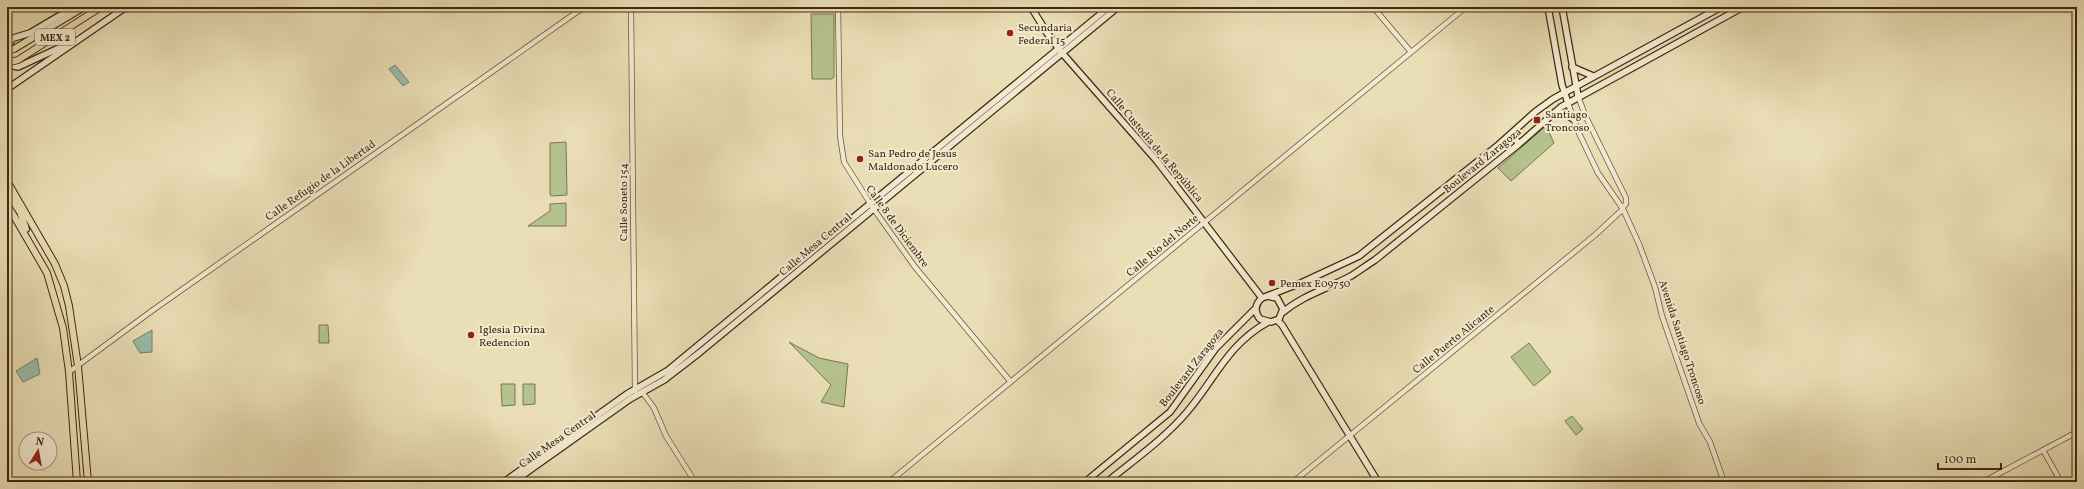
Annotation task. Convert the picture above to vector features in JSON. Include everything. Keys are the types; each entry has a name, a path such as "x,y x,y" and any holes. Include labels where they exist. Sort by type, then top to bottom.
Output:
{"main road":[{"path":"7,48 9,39 30,33 74,7"},
{"name":"MEX 2","path":"7,51 14,49 84,7"},
{"name":"MEX 2","path":"7,64 18,60 101,7"},
{"path":"7,89 126,7"},
{"name":"Calle Custodia de la República","path":"1032,7 1063,54 1134,133 1265,297"},
{"name":"Calle Mesa Central","path":"504,482 516,479 636,396 670,376 1109,7"},
{"name":"Calle Mesa Central","path":"516,479 635,389 674,365 1063,54 1118,7"},
{"name":"Avenida Santiago Troncoso","path":"1548,7 1568,103"},
{"name":"Avenida Santiago Troncoso","path":"1562,7 1578,96"},
{"name":"Boulevard Zaragoza","path":"1265,297 1301,284 1359,256 1511,134 1535,112 1576,85 1721,7"},
{"name":"Boulevard Zaragoza","path":"1282,313 1294,302 1350,276 1374,260 1519,144 1555,112 1578,96 1743,7"},
{"path":"7,59 14,66 18,67 84,37"},
{"path":"1572,67 1593,76"},
{"path":"1555,112 1565,113 1573,119"},
{"path":"1511,134 1519,144"},
{"path":"7,181 9,190 20,212 30,241"},
{"path":"9,190 19,184"},
{"path":"9,190 55,264 64,286 69,306 78,366 88,482"},
{"path":"7,204 30,241 47,273 63,328 69,372 77,482"},
{"path":"1273,296 1280,301 1282,313 1277,320 1268,322 1260,319 1256,308 1258,302 1265,297 1273,296"},
{"name":"Boulevard Zaragoza","path":"1085,482 1170,412 1216,348 1256,308"},
{"path":"1277,320 1282,325 1378,482"},
{"name":"Boulevard Zaragoza","path":"1107,482 1178,422 1234,348 1254,330 1268,322"}],"street":[{"name":"Calle Refugio de la Libertad","path":"69,372 153,310 584,7"},
{"name":"Calle Soneto 154","path":"631,7 636,396"},
{"name":"Calle 8 de Diciembre","path":"838,7 841,155 848,170 915,267 1010,381"},
{"path":"1373,7 1411,52"},
{"name":"Calle Río del Norte","path":"889,482 1466,7"},
{"name":"Avenida Santiago Troncoso","path":"1578,96 1590,127 1626,198 1626,204 1622,208"},
{"name":"Avenida Santiago Troncoso","path":"1568,103 1573,119 1598,173 1622,208 1655,287 1662,316 1695,412 1710,442 1724,482"},
{"name":"Calle Puerto Alicante","path":"1293,482 1589,240 1622,208"},
{"path":"643,393 654,408 666,436 695,482"},
{"path":"1983,482 2077,432"},
{"path":"2043,450 2061,482"}],"shaded area":[{"path":"811,14 834,14 834,77 832,79 812,79"},
{"path":"395,65 409,82 403,86 389,69"},
{"path":"1546,126 1554,143 1511,181 1498,168"},
{"path":"566,142 567,195 552,196 550,195 550,143"},
{"path":"566,203 566,226 528,226 550,211 550,204"},
{"path":"319,325 328,325 329,343 319,343"},
{"path":"152,330 152,352 140,353 133,341"},
{"path":"789,342 819,358 848,364 844,407 821,402 831,385"},
{"path":"1529,343 1551,372 1534,386 1511,357"},
{"path":"37,358 40,374 23,382 16,371"},
{"path":"501,384 515,384 515,405 502,406"},
{"path":"523,384 535,384 535,404 523,405"},
{"path":"1572,416 1583,429 1576,435 1565,421"}],"place":[{"name":"Secundaria Federal 15","path":"1010,33"},
{"name":"Santiago Troncoso","path":"1537,120"},
{"name":"San Pedro de Jesus Maldonado Lucero","path":"860,159"},
{"name":"Pemex E09750","path":"1272,283"},
{"name":"Iglesia Divina Redencion","path":"471,335"}]}
